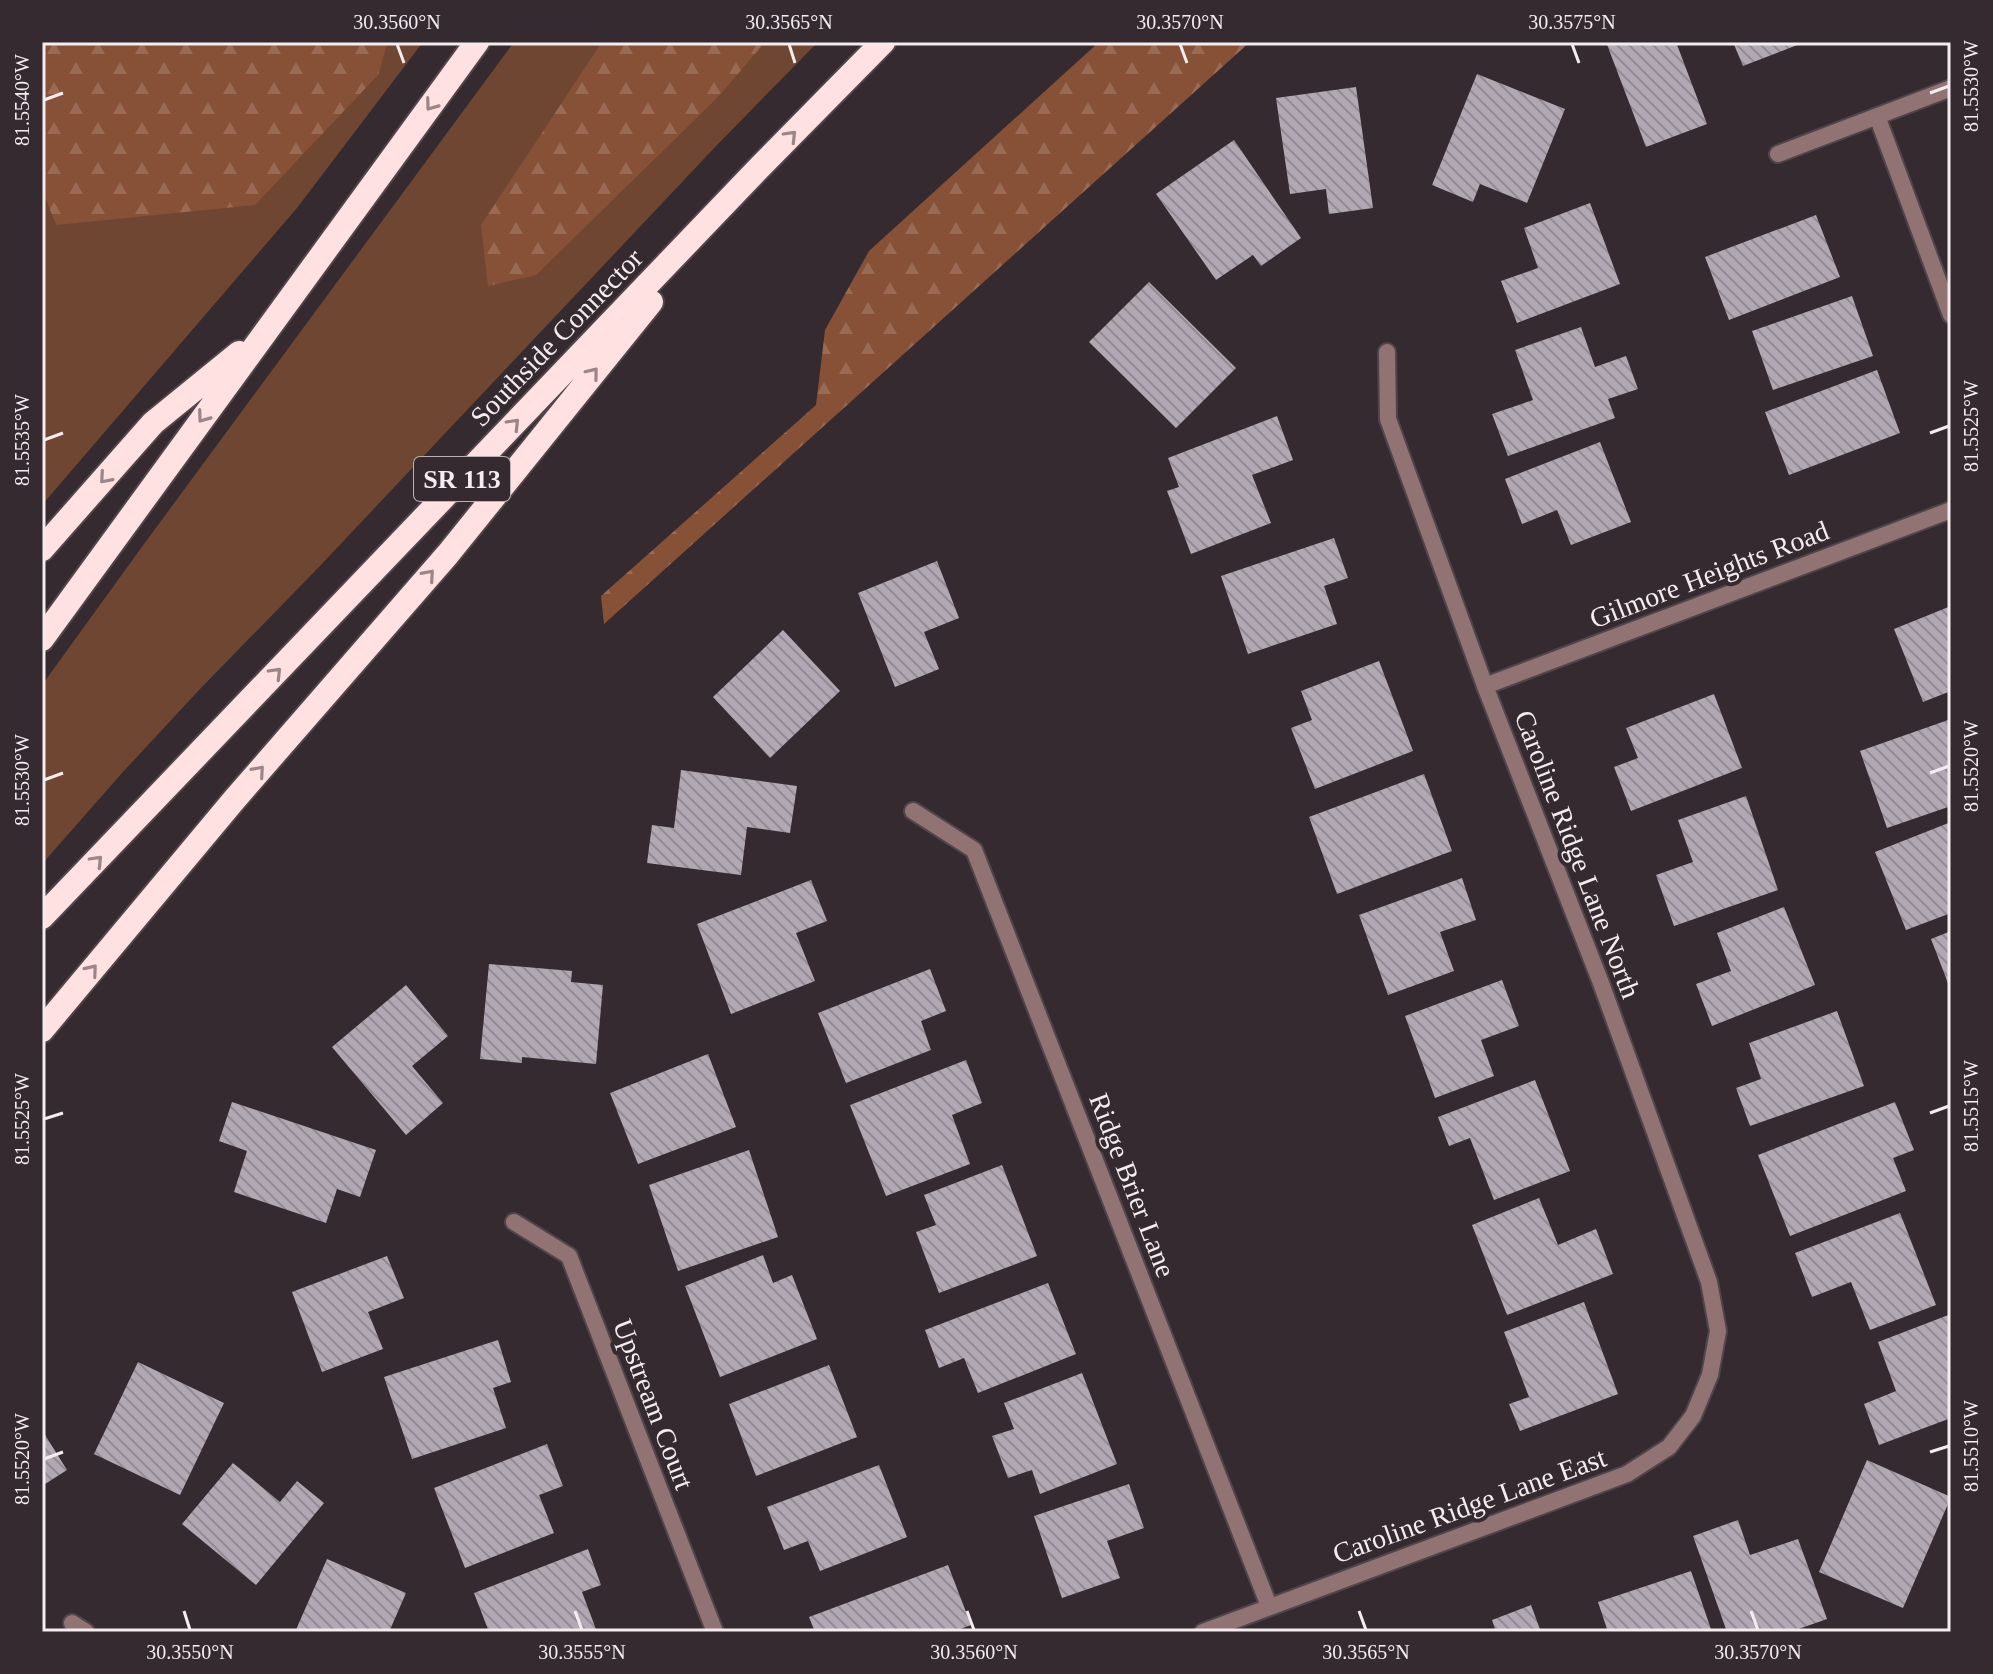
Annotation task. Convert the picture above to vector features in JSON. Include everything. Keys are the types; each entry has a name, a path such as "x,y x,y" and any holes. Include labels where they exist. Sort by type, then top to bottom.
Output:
{"highway":[{"path":"42,639 477,42"},
{"name":"Southside Connector","path":"42,917 883,42"},
{"path":"42,1030 234,800 448,554 756,171"},
{"path":"42,549 153,423 265,331"}],"street":[{"path":"1778,154 1951,88"},
{"path":"1877,116 1951,315"},
{"name":"Caroline Ridge Lane North","path":"1387,352 1388,419 1485,686 1601,983 1709,1282 1718,1331 1710,1375"},
{"name":"Gilmore Heights Road","path":"1485,686 1951,510"},
{"name":"Ridge Brier Lane","path":"913,811 974,850 1269,1606"},
{"name":"Upstream Court","path":"514,1222 569,1256 715,1632"},
{"name":"Caroline Ridge Lane East","path":"1203,1632 1627,1474 1669,1447 1693,1416 1710,1375"}],"shaded area":[{"path":"388,42 423,42 297,208 42,505 42,191 56,225 377,75"},
{"path":"514,42 818,42 200,689 42,864 42,685"}],"green space":[{"path":"42,42 388,42 378,75 255,205 56,225 42,191"},
{"path":"602,42 765,42 719,96 536,275 488,286 481,225"},
{"path":"1099,42 1250,42 604,624 601,596 816,405 825,330 869,251"}],"building":[{"path":"1606,42 1676,42 1707,124 1646,147"},
{"path":"1733,42 1805,42 1743,66"},
{"path":"1477,74 1565,109 1527,203 1480,184 1473,202 1432,185"},
{"path":"1356,87 1373,208 1329,214 1326,189 1290,194 1276,98"},
{"path":"1234,140 1301,238 1261,266 1253,255 1216,280 1156,194"},
{"path":"1590,203 1620,284 1517,323 1501,281 1538,268 1524,228"},
{"path":"1816,215 1840,277 1729,320 1705,257"},
{"path":"1149,282 1236,368 1176,428 1089,342"},
{"path":"1852,296 1873,356 1773,390 1752,331"},
{"path":"1581,327 1595,367 1626,356 1638,389 1608,399 1615,418 1508,456 1492,414 1533,400 1515,350"},
{"path":"1877,370 1900,433 1789,475 1765,412"},
{"path":"1277,416 1293,460 1252,475 1271,523 1191,554 1167,491 1179,487 1168,458"},
{"path":"1600,442 1631,522 1571,545 1557,510 1522,524 1505,479"},
{"path":"1334,538 1348,578 1324,586 1337,624 1248,654 1221,576"},
{"path":"937,561 959,618 924,632 939,669 895,687 858,593"},
{"path":"1951,606 1951,691 1923,702 1894,629"},
{"path":"783,630 840,691 770,758 713,697"},
{"path":"1379,661 1413,751 1315,789 1291,728 1312,720 1301,691"},
{"path":"1714,694 1742,768 1631,811 1614,767 1638,758 1626,728"},
{"path":"1951,719 1951,806 1887,828 1860,751"},
{"path":"681,770 797,786 790,833 747,827 741,875 647,863 652,825 674,828"},
{"path":"1424,774 1452,851 1337,894 1309,817"},
{"path":"1746,796 1778,890 1674,926 1656,875 1693,862 1678,820"},
{"path":"1951,822 1951,913 1906,930 1875,852"},
{"path":"1462,878 1476,920 1440,932 1454,971 1388,995 1359,915"},
{"path":"811,880 827,921 796,933 815,981 731,1014 697,924"},
{"path":"1784,907 1815,985 1712,1026 1696,984 1731,971 1717,933"},
{"path":"1951,931 1951,991 1931,939"},
{"path":"489,964 572,971 571,982 603,985 596,1064 522,1057 522,1063 480,1059"},
{"path":"930,969 946,1011 921,1021 931,1050 846,1083 818,1013"},
{"path":"1502,980 1519,1026 1481,1040 1494,1076 1435,1098 1405,1016"},
{"path":"406,985 448,1036 412,1066 443,1103 406,1135 332,1047"},
{"path":"1837,1011 1864,1086 1750,1126 1736,1088 1761,1079 1749,1043"},
{"path":"708,1054 736,1127 638,1164 610,1093"},
{"path":"966,1060 982,1103 952,1115 970,1164 886,1196 850,1105"},
{"path":"1535,1080 1570,1171 1494,1200 1470,1138 1449,1146 1438,1117"},
{"path":"232,1102 376,1150 360,1197 337,1189 326,1223 234,1192 247,1151 219,1141"},
{"path":"1895,1102 1914,1150 1893,1158 1906,1191 1790,1236 1758,1155"},
{"path":"749,1150 778,1237 678,1271 649,1185"},
{"path":"1002,1165 1037,1256 939,1293 916,1232 936,1225 924,1195"},
{"path":"1539,1198 1558,1245 1596,1229 1613,1274 1507,1315 1472,1225"},
{"path":"1900,1213 1936,1305 1870,1330 1851,1282 1812,1297 1795,1253"},
{"path":"763,1255 773,1283 792,1275 817,1339 720,1377 685,1286"},
{"path":"387,1256 404,1298 368,1312 383,1349 322,1372 292,1292"},
{"path":"1048,1283 1076,1354 978,1393 964,1358 939,1368 925,1330"},
{"path":"1584,1302 1618,1394 1520,1431 1509,1404 1529,1397 1504,1332"},
{"path":"1951,1314 1951,1418 1879,1445 1864,1404 1896,1391 1878,1342"},
{"path":"498,1340 511,1382 493,1388 506,1428 412,1459 384,1377"},
{"path":"138,1362 224,1403 180,1495 94,1454"},
{"path":"829,1365 857,1437 756,1476 729,1404"},
{"path":"1082,1373 1117,1464 1040,1494 1032,1470 1008,1478 992,1436 1014,1429 1004,1403"},
{"path":"42,1430 67,1470 42,1486"},
{"path":"547,1444 563,1486 539,1495 554,1533 465,1568 434,1488"},
{"path":"1867,1460 1951,1497 1903,1608 1819,1572"},
{"path":"233,1463 280,1502 297,1481 324,1503 256,1585 182,1524"},
{"path":"879,1465 907,1537 820,1571 808,1541 784,1550 767,1507"},
{"path":"1129,1484 1144,1528 1107,1541 1120,1578 1062,1598 1034,1516"},
{"path":"1738,1520 1750,1555 1798,1539 1827,1619 1790,1632 1727,1632 1693,1536"},
{"path":"588,1549 601,1585 582,1592 597,1632 489,1632 474,1593"},
{"path":"327,1559 406,1593 389,1632 295,1632"},
{"path":"948,1565 971,1625 952,1632 815,1632 809,1617"},
{"path":"1691,1571 1712,1632 1608,1632 1598,1602"},
{"path":"1531,1605 1541,1632 1496,1632 1492,1620"}]}
